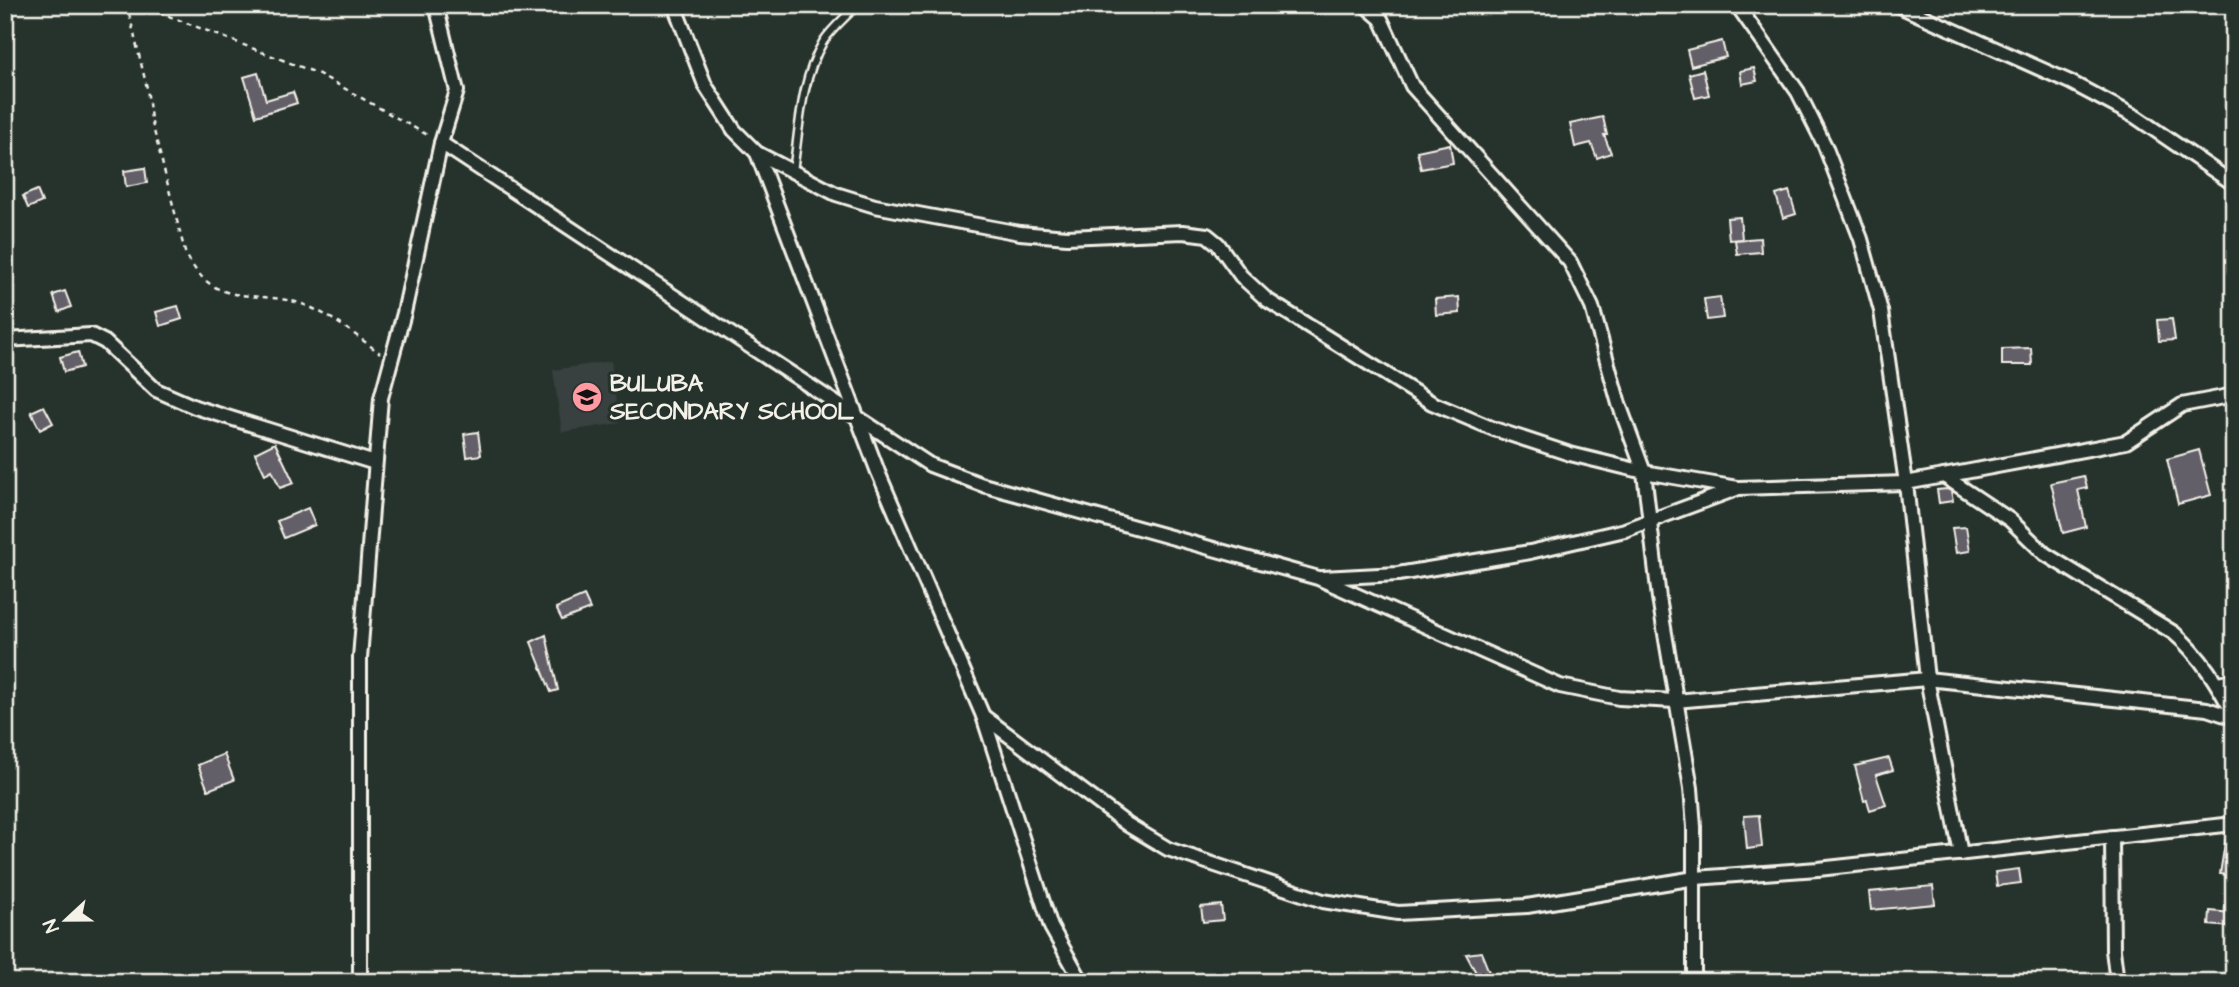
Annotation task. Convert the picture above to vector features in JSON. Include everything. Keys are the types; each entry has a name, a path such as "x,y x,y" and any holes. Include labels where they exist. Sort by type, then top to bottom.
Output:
{"street":[{"path":"360,982 360,658 381,398 430,205 441,143 457,91 436,5"},
{"path":"674,5 705,85 734,131 757,153 836,194 875,206 1020,233 1067,237 1183,232 1207,235 1218,244 1241,276 1267,300 1432,403 1494,429 1570,454 1644,472 1738,488 1906,483 2126,442 2182,405 2234,396"},
{"path":"1366,5 1381,19 1412,86 1570,262 1592,307 1619,404 1644,472 1675,701 1691,788 1695,878 1694,982"},
{"path":"1738,5 1798,92 1840,178 1881,310 1906,483 1927,679 1961,854"},
{"path":"1897,5 2070,82 2136,117 2234,184"},
{"path":"441,143 906,451 943,472 1121,525 1318,578 1560,686 1619,698 1675,701 1927,679 2207,709 2234,717"},
{"path":"757,153 855,415 983,716 1051,927 1082,982"},
{"path":"5,340 91,335 104,342 156,390 195,407 375,463"},
{"path":"1944,476 2010,520 2045,554 2174,633 2191,647 2218,683 2234,717"},
{"path":"1318,578 1398,574 1474,564 1625,530 1738,488"},
{"path":"2218,683 2234,680"},
{"path":"983,716 1128,825 1168,849 1323,901 1398,913 1484,909 1599,896 1695,878 1961,854 2234,824"},
{"path":"2112,837 2113,950 2117,982"}],"lane":[{"path":"793,171 801,103 808,76 824,40 857,5"}],"path":[{"path":"127,5 166,179 185,252 194,270 204,282 224,292 293,301 311,308 391,361"},
{"path":"140,5 319,74 405,119 441,143"}],"shaded area":[{"name":"BULUBA SECONDARY SCHOOL","path":"611,361 620,423 562,432 553,370"}],"building":[{"path":"1722,41 1726,57 1691,66 1687,50"},
{"path":"1754,68 1757,81 1742,84 1740,71"},
{"path":"1703,70 1709,95 1695,98 1689,74"},
{"path":"258,73 266,100 293,92 297,103 256,116 244,77"},
{"path":"1603,117 1607,135 1604,135 1611,153 1597,158 1591,143 1575,147 1570,124"},
{"path":"1450,144 1453,163 1421,169 1417,151"},
{"path":"145,168 147,183 126,187 124,171"},
{"path":"37,190 42,202 28,208 23,196"},
{"path":"1789,191 1796,214 1783,218 1776,195"},
{"path":"1740,217 1742,239 1729,240 1727,218"},
{"path":"1760,238 1761,252 1737,254 1735,240"},
{"path":"65,291 71,307 59,312 53,295"},
{"path":"1459,297 1460,313 1436,315 1435,299"},
{"path":"1720,297 1723,318 1707,320 1704,299"},
{"path":"178,306 182,319 160,326 156,312"},
{"path":"2172,319 2175,340 2159,341 2157,320"},
{"path":"2031,348 2032,365 2002,365 2002,349"},
{"path":"78,352 82,367 64,372 60,357"},
{"path":"44,406 53,423 40,430 31,412"},
{"path":"478,432 481,455 467,457 464,434"},
{"path":"275,443 294,483 280,488 272,470 265,474 255,453"},
{"path":"2199,450 2211,495 2178,504 2167,459"},
{"path":"2084,476 2087,488 2078,490 2086,527 2063,533 2051,483"},
{"path":"1937,490 1951,491 1953,501 1939,503"},
{"path":"308,508 315,525 284,538 277,521"},
{"path":"1966,527 1970,551 1956,553 1952,528"},
{"path":"584,596 590,609 562,620 556,608"},
{"path":"546,635 558,690 551,692 531,642"},
{"path":"224,754 234,780 208,790 198,765"},
{"path":"1889,758 1893,770 1876,775 1886,805 1870,810 1867,800 1864,801 1855,766"},
{"path":"1759,815 1762,847 1747,849 1744,816"},
{"path":"2226,837 2234,838 2234,876 2220,874"},
{"path":"2019,869 2021,883 1997,886 1995,872"},
{"path":"1933,886 1935,904 1871,910 1869,892"},
{"path":"1221,905 1223,920 1203,922 1201,907"},
{"path":"2210,911 2231,913 2230,927 2209,925"},
{"path":"1481,952 1493,982 1481,982 1466,954"}],"place":[{"name":"BULUBA SECONDARY SCHOOL","path":"587,397"}]}
